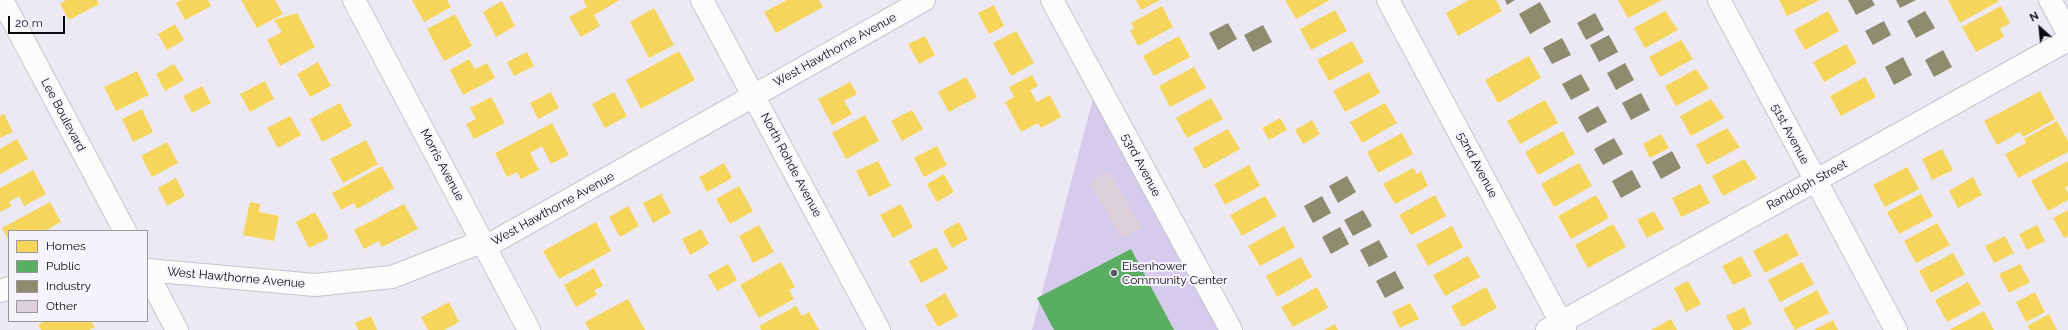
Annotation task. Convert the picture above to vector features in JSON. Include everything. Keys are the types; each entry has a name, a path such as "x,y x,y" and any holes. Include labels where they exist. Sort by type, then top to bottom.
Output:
{"street":[{"name":"Lee Boulevard","path":"2,0 124,230"},
{"name":"Morris Avenue","path":"354,0 529,330"},
{"name":"North Rohde Avenue","path":"702,0 879,330"},
{"name":"West Hawthorne Avenue","path":"148,270 315,285 392,277 481,242 485,247 924,0"},
{"name":"53rd Avenue","path":"1052,0 1230,330"},
{"name":"52nd Avenue","path":"1388,0 1558,327"},
{"name":"51st Avenue","path":"1719,0 1896,330"},
{"path":"2050,0 2068,33"},
{"name":"Randolph Street","path":"1558,327 2068,40"},
{"path":"148,275 177,330"}],"shaded area":[{"path":"1094,95 1223,330 1032,330"}],"building: Homes":[{"path":"66,0 97,0 99,4 69,20 60,4"},
{"path":"181,0 208,0 211,6 185,20 176,3"},
{"path":"241,0 275,0 283,14 257,28"},
{"path":"412,0 447,0 451,7 424,22"},
{"path":"583,0 620,0 594,15 600,26 581,37 569,17 587,7"},
{"path":"787,0 819,0 823,7 776,33 764,12"},
{"path":"1136,0 1160,0 1141,10"},
{"path":"1285,0 1330,0 1296,19"},
{"path":"1469,0 1496,0 1502,11 1458,36 1446,13"},
{"path":"1618,0 1662,0 1628,18"},
{"path":"1779,0 1820,0 1787,16"},
{"path":"1948,0 1998,0 1999,1 1960,23"},
{"path":"502,1 515,26 496,37 483,12"},
{"path":"994,5 1004,26 989,34 978,13"},
{"path":"1162,6 1173,27 1138,46 1130,31 1134,29 1131,23"},
{"path":"2001,6 2010,23 2000,29 2004,37 1976,52 1962,27"},
{"path":"654,8 674,45 649,58 630,22"},
{"path":"1335,10 1347,31 1311,50 1300,29"},
{"path":"1665,11 1678,30 1645,48 1634,28"},
{"path":"1828,11 1839,31 1805,50 1794,30"},
{"path":"297,13 315,47 280,66 267,40 282,32 274,20"},
{"path":"455,14 472,46 444,61 427,29"},
{"path":"175,24 184,40 167,50 158,34"},
{"path":"1016,31 1034,63 1011,76 993,43"},
{"path":"925,36 935,55 919,64 908,44"},
{"path":"1179,36 1190,57 1154,76 1143,56"},
{"path":"1681,40 1693,59 1660,77 1649,57"},
{"path":"1352,41 1364,62 1329,81 1317,60"},
{"path":"1846,44 1857,63 1824,82 1813,62"},
{"path":"679,51 695,80 641,109 626,80"},
{"path":"527,52 534,66 514,76 507,62"},
{"path":"1529,56 1541,78 1498,103 1485,80"},
{"path":"469,59 475,69 487,63 495,78 463,95 450,70"},
{"path":"318,62 331,86 310,97 297,74"},
{"path":"174,64 184,80 165,91 156,74"},
{"path":"1194,67 1206,88 1170,107 1159,86"},
{"path":"1696,69 1709,88 1676,106 1665,86"},
{"path":"137,71 149,95 116,111 104,87"},
{"path":"1369,72 1380,93 1345,112 1333,91"},
{"path":"1032,75 1038,86 1030,90 1037,102 1050,95 1061,117 1041,128 1038,123 1021,132 1005,102 1014,97 1009,87"},
{"path":"966,77 977,97 949,112 938,92"},
{"path":"1865,77 1876,97 1841,116 1830,96"},
{"path":"265,81 274,99 250,112 240,94"},
{"path":"850,82 857,94 844,101 852,114 832,125 818,99"},
{"path":"202,86 211,103 192,113 183,96"},
{"path":"2040,91 2055,119 2023,137 2020,132 1997,145 1984,121"},
{"path":"551,92 559,108 538,119 530,103"},
{"path":"614,92 627,116 605,128 592,104"},
{"path":"491,97 505,123 474,139 466,124 476,119 470,108"},
{"path":"1211,98 1223,119 1187,138 1176,118"},
{"path":"1711,99 1724,118 1691,136 1680,116"},
{"path":"1545,100 1558,123 1520,144 1507,121"},
{"path":"340,103 352,126 322,142 310,119"},
{"path":"1385,103 1397,123 1362,143 1350,122"},
{"path":"142,109 153,132 133,142 122,119"},
{"path":"912,110 923,129 902,141 891,121"},
{"path":"4,114 13,132 0,138 0,116"},
{"path":"865,115 879,141 846,159 832,133"},
{"path":"290,116 301,135 278,148 267,128"},
{"path":"1280,118 1287,130 1269,140 1262,128"},
{"path":"1312,120 1320,134 1303,144 1295,130"},
{"path":"2057,121 2068,141 2068,152 2018,178 2005,154 2026,143 2024,139"},
{"path":"552,123 569,155 551,164 542,146 530,153 539,170 521,179 517,172 507,177 495,153"},
{"path":"1727,128 1740,147 1707,165 1696,145"},
{"path":"1228,129 1240,149 1204,169 1193,148"},
{"path":"1563,131 1575,154 1538,175 1525,152"},
{"path":"1402,133 1413,154 1378,173 1367,152"},
{"path":"1661,134 1669,148 1650,158 1643,144"},
{"path":"17,139 28,159 0,174 0,149"},
{"path":"366,140 378,164 343,183 330,159"},
{"path":"167,142 178,163 152,177 141,156"},
{"path":"937,146 947,165 924,177 914,158"},
{"path":"1942,149 1953,170 1932,180 1922,159"},
{"path":"1744,159 1757,178 1723,196 1712,176"},
{"path":"878,161 891,186 869,197 856,171"},
{"path":"2068,161 2068,186 2065,188 2068,193 2068,200 2048,211 2031,181"},
{"path":"724,163 732,178 707,192 699,177"},
{"path":"1579,163 1592,186 1554,207 1541,184"},
{"path":"1249,165 1260,186 1225,205 1214,184"},
{"path":"382,166 394,188 357,209 354,203 341,210 332,193"},
{"path":"1907,167 1919,189 1885,207 1873,185"},
{"path":"1413,168 1417,174 1421,171 1428,186 1395,204 1383,184"},
{"path":"33,170 46,194 24,206 19,196 9,202 12,206 0,212 0,188"},
{"path":"944,174 954,192 937,202 927,184"},
{"path":"1973,177 1982,195 1958,208 1949,191"},
{"path":"176,178 185,196 167,206 158,188"},
{"path":"1700,184 1710,203 1681,217 1672,198"},
{"path":"739,186 753,211 730,224 716,199"},
{"path":"661,194 671,213 653,223 643,203"},
{"path":"1921,194 1933,216 1899,234 1887,212"},
{"path":"1435,195 1446,216 1411,235 1399,215"},
{"path":"1596,195 1609,218 1571,239 1558,216"},
{"path":"1265,196 1277,216 1242,236 1230,215"},
{"path":"50,202 61,222 47,230 8,230 8,239 2,228"},
{"path":"250,202 260,204 259,212 279,216 274,241 243,235"},
{"path":"404,204 418,229 382,247 379,241 364,249 354,230"},
{"path":"901,204 913,227 893,238 880,215"},
{"path":"628,206 639,226 620,237 609,217"},
{"path":"2068,210 2068,236 2064,238 2053,218"},
{"path":"1654,211 1664,229 1647,238 1637,220"},
{"path":"315,212 329,238 309,248 296,222"},
{"path":"596,222 611,251 559,279 543,251"},
{"path":"959,222 968,239 952,248 943,231"},
{"path":"1937,223 1950,245 1916,263 1904,241"},
{"path":"1613,224 1626,247 1588,268 1575,245"},
{"path":"759,225 774,252 753,263 739,236"},
{"path":"2037,225 2045,241 2027,250 2019,234"},
{"path":"1284,226 1295,247 1260,266 1248,246"},
{"path":"1452,226 1463,247 1428,266 1416,245"},
{"path":"701,229 709,244 690,255 682,239"},
{"path":"1787,233 1799,255 1765,273 1753,251"},
{"path":"2005,236 2014,253 1994,263 1985,246"},
{"path":"936,247 948,269 921,283 909,261"},
{"path":"1953,253 1965,274 1931,293 1919,271"},
{"path":"1468,256 1480,277 1445,296 1433,275"},
{"path":"1741,256 1752,276 1733,285 1722,266"},
{"path":"1301,257 1312,277 1277,297 1266,276"},
{"path":"781,262 795,287 789,290 794,299 759,318 740,285"},
{"path":"1802,262 1814,284 1780,302 1768,280"},
{"path":"728,264 737,280 717,291 708,275"},
{"path":"2020,264 2030,282 2009,293 1999,274"},
{"path":"594,268 603,286 594,290 597,295 576,307 564,285"},
{"path":"1688,281 1701,304 1686,312 1674,288"},
{"path":"1968,282 1981,304 1947,322 1935,300"},
{"path":"1317,287 1328,308 1293,327 1281,307"},
{"path":"1486,287 1497,308 1462,327 1451,306"},
{"path":"1817,290 1829,313 1795,330 1783,309"},
{"path":"2035,292 2045,312 2026,322 2016,302"},
{"path":"945,293 958,316 938,327 925,305"},
{"path":"628,299 645,330 589,330 585,322"},
{"path":"449,302 459,322 444,330 428,330 421,317"},
{"path":"1410,303 1419,319 1400,328 1392,312"},
{"path":"796,306 802,316 809,312 819,330 761,330 759,326"},
{"path":"1744,307 1752,324 1740,330 1733,330 1726,316"},
{"path":"1984,311 1994,330 1949,330"},
{"path":"2049,314 2057,330 2030,330 2027,326"},
{"path":"371,316 377,330 358,330 355,323"},
{"path":"1671,319 1677,330 1651,330"},
{"path":"1833,320 1838,330 1814,330"},
{"path":"43,322 92,322 95,327 89,330 41,330 38,325"},
{"path":"1335,324 1338,330 1324,330"}],"building: Public":[{"name":"Eisenhower Community Center","path":"1131,249 1174,330 1054,330 1037,298"}],"building: Industry":[{"path":"1505,0 1515,0 1507,5"},
{"path":"1848,0 1872,0 1875,5 1856,15"},
{"path":"1896,0 1916,0 1900,8"},
{"path":"1540,2 1551,22 1530,34 1519,14"},
{"path":"1925,11 1935,28 1916,38 1907,21"},
{"path":"1595,13 1604,30 1586,40 1577,23"},
{"path":"1884,21 1891,35 1873,45 1865,31"},
{"path":"1228,23 1237,39 1218,50 1209,33"},
{"path":"1263,25 1272,42 1253,52 1244,35"},
{"path":"1609,35 1618,52 1599,62 1590,45"},
{"path":"1562,38 1571,55 1552,64 1543,48"},
{"path":"1943,50 1952,67 1934,77 1925,60"},
{"path":"1903,57 1912,75 1894,85 1885,67"},
{"path":"1625,63 1634,80 1616,90 1607,73"},
{"path":"1581,74 1590,90 1571,100 1562,84"},
{"path":"1641,93 1650,110 1631,120 1622,103"},
{"path":"1598,106 1607,122 1587,133 1578,117"},
{"path":"1614,138 1623,154 1603,165 1594,149"},
{"path":"1672,151 1681,168 1661,179 1652,162"},
{"path":"1632,170 1641,187 1621,198 1612,181"},
{"path":"1347,176 1356,192 1338,203 1329,186"},
{"path":"1322,196 1331,213 1313,223 1304,206"},
{"path":"1363,210 1372,226 1353,236 1344,220"},
{"path":"1340,227 1349,244 1331,254 1322,237"},
{"path":"1379,240 1388,257 1369,267 1360,250"},
{"path":"1395,271 1404,288 1385,298 1376,281"}],"building: Other":[{"path":"1109,171 1142,228 1122,239 1090,182"}],"place":[{"name":"Eisenhower Community Center","path":"1114,273"}]}
